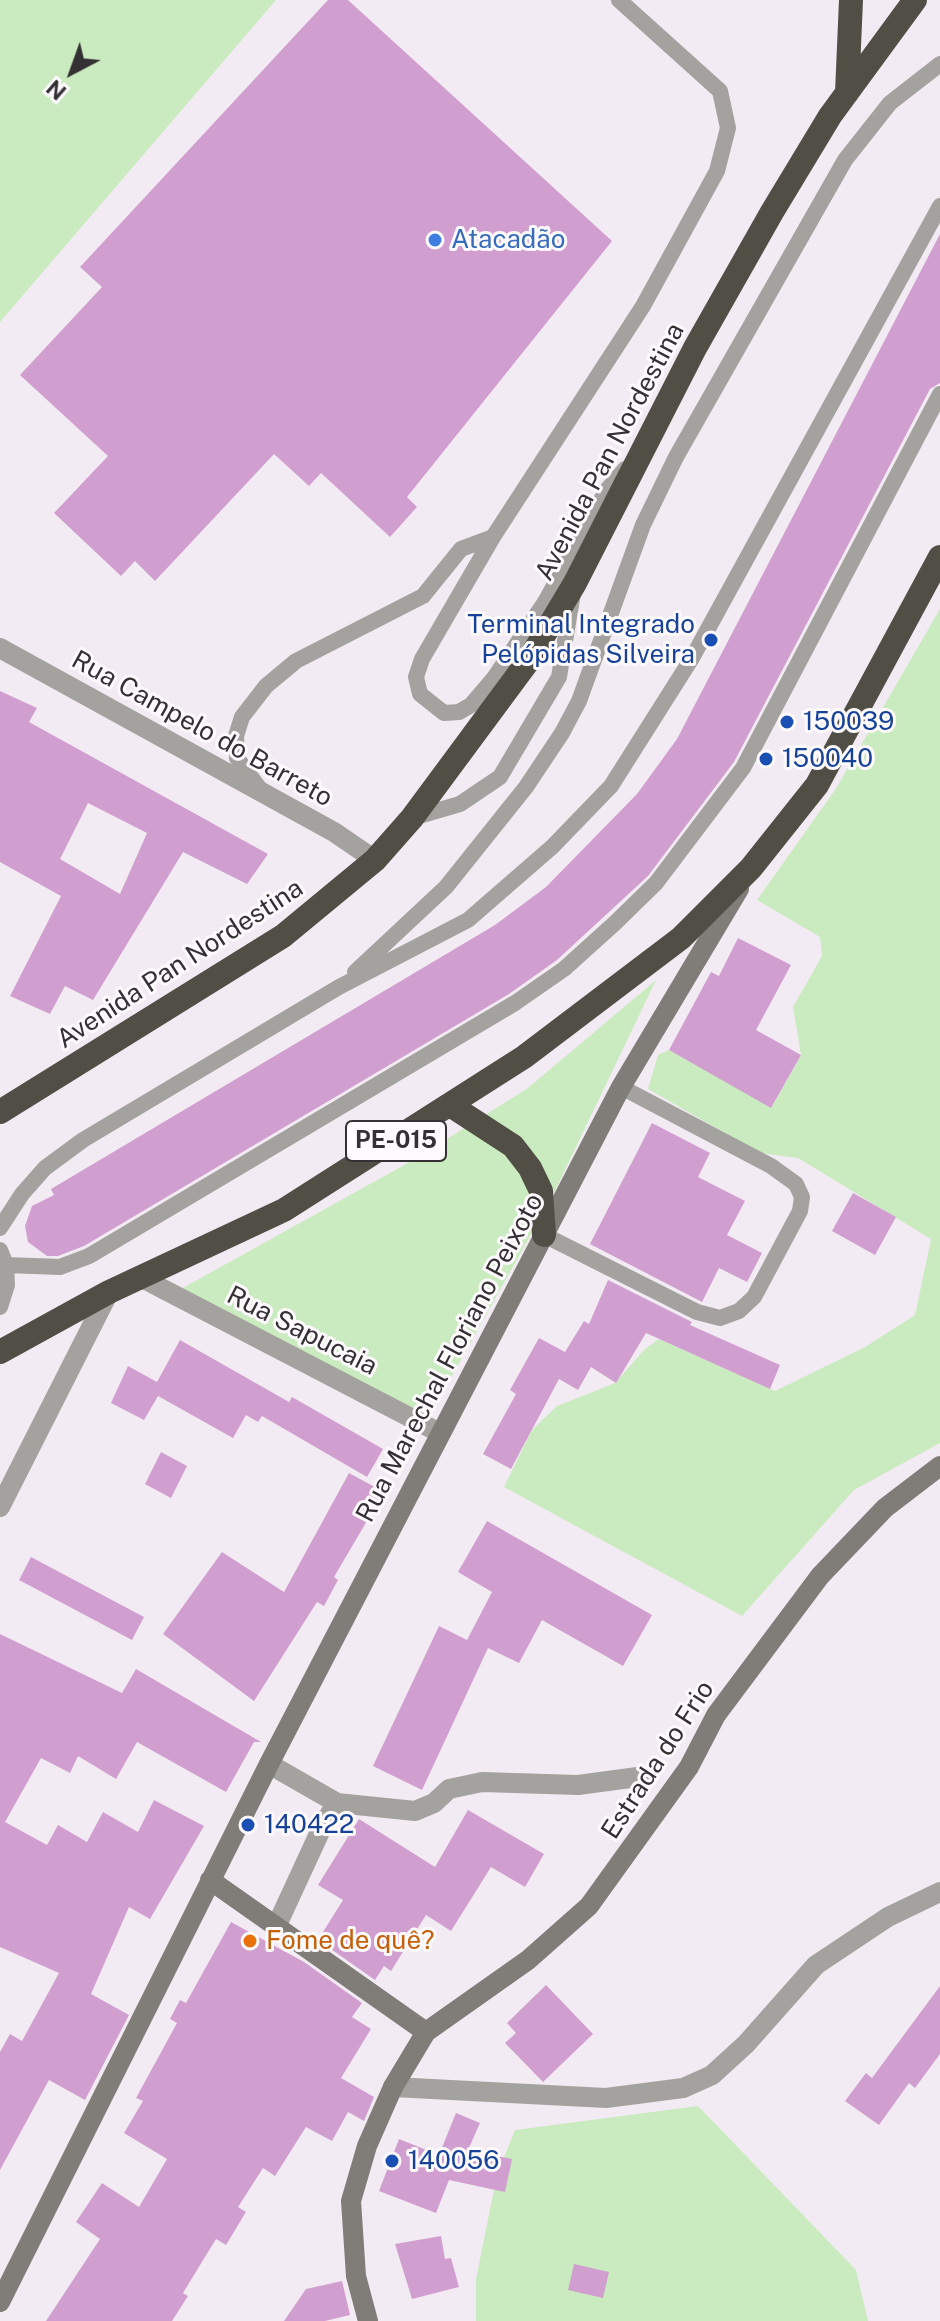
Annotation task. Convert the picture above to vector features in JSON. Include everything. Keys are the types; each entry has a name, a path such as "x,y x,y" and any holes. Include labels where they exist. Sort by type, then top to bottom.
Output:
{"highway":[{"path":"847,94 851,0"},
{"name":"Avenida Pan Nordestina","path":"0,1112 283,936 375,860 412,818 529,660 575,583 772,212 847,94 915,0"},
{"name":"PE-015","path":"0,1352 109,1292 284,1210 524,1057 681,938 751,868 817,785 940,557"},
{"path":"450,1105 513,1146 530,1168 541,1191 544,1235"}],"main road":[{"name":"Rua Marechal Floriano Peixoto","path":"0,2302 269,1764 621,1087 751,868"},
{"name":"Estrada do Frio","path":"368,2321 356,2276 351,2201 367,2146 393,2087 426,2032 528,1960 589,1906 689,1767 716,1715 820,1576 885,1508 940,1466"},
{"path":"210,1880 426,2032"}],"street":[{"name":"Rua Campelo do Barreto","path":"0,648 334,832 375,860"},
{"name":"Rua Sapucaia","path":"140,1277 440,1433"},
{"path":"0,1507 109,1292"},
{"path":"269,1764 337,1803 415,1811 434,1803 449,1789 482,1782 578,1785 645,1776"},
{"path":"276,1927 337,1803"},
{"path":"393,2087 606,2098 683,2088 712,2075 746,2044 816,1965 888,1917 940,1892"}],"lane":[{"path":"619,0 720,91 728,128 717,171 643,306 493,537 422,659 416,677 420,694 444,713 459,712 471,705 494,678 545,602 606,491 647,443"},
{"path":"339,987 446,887 526,787 562,733 579,701 643,525 692,430 845,160 890,103 940,64"},
{"path":"0,1228 22,1194 45,1168 83,1140 339,987 468,920 552,847 611,786 692,658 940,206"},
{"path":"0,1307 7,1285 3,1258 60,1267 89,1256 515,1003 564,969 615,923 671,864 743,768 940,394"},
{"path":"261,791 237,758 236,736 242,717 266,686 296,661 423,596 461,549 493,537"},
{"path":"412,818 460,804 500,777 559,677 575,583"},
{"path":"544,1235 697,1312 720,1318 739,1311 754,1297 800,1211 802,1197 796,1184 771,1166 621,1087"}],"green space":[{"path":"0,0 276,0 0,322"},
{"path":"940,609 940,1443 854,1490 742,1616 504,1487 532,1430 557,1406 615,1383 645,1349 659,1339 775,1391 865,1347 915,1315 931,1239 798,1158 760,1153 648,1089 658,1055 669,1050 772,1107 801,1055 793,1007 822,956 820,937 757,900 835,790"},
{"path":"656,980 552,1197 429,1417 181,1289 415,1159 528,1088"},
{"path":"698,2106 856,2270 868,2321 476,2321 476,2279 497,2175 515,2130"}],"building":[{"path":"328,0 348,0 612,241 407,497 417,507 390,537 321,473 309,486 274,454 155,581 135,561 121,576 54,513 108,456 20,375 102,287 80,267"},
{"path":"940,234 940,383 930,389 734,762 648,876 557,960 509,994 84,1246 58,1256 47,1256 28,1242 25,1226 32,1206 54,1195 51,1189 495,925 546,887 637,794 677,739"},
{"path":"0,691 37,708 29,722 268,854 247,884 183,852 93,1000 65,986 50,1014 10,996 61,896 0,862","holes":["88,803 147,833 120,894 60,859"]},
{"path":"738,938 791,965 756,1030 801,1055 771,1108 669,1050 711,972 719,976"},
{"path":"652,1123 710,1153 698,1177 745,1201 727,1235 762,1253 747,1282 719,1268 702,1302 590,1244"},
{"path":"853,1193 896,1217 875,1255 832,1231"},
{"path":"608,1280 692,1322 690,1325 780,1365 770,1389 646,1333 616,1383 591,1367 578,1390 559,1379 511,1469 483,1454 516,1394 510,1390 539,1338 565,1352 584,1321 589,1324"},
{"path":"180,1340 289,1402 292,1397 383,1449 367,1477 262,1416 258,1422 246,1415 233,1438 158,1396 144,1420 111,1403 128,1366 157,1382"},
{"path":"161,1452 187,1466 171,1498 145,1484"},
{"path":"349,1473 384,1492 334,1577 338,1580 324,1606 317,1602 254,1701 163,1634 222,1552 284,1592"},
{"path":"487,1521 652,1615 623,1666 542,1620 519,1663 488,1648 422,1790 373,1766 439,1626 467,1640 492,1592 458,1572"},
{"path":"31,1557 144,1617 132,1640 19,1580"},
{"path":"0,1634 122,1693 136,1669 261,1742 254,1742 226,1792 137,1742 116,1779 78,1756 70,1773 41,1758 5,1822 47,1845 58,1825 87,1842 103,1812 138,1832 154,1800 204,1826 150,1919 129,1907 91,1994 129,2015 85,2100 49,2080 0,2170 0,2052 10,2034 22,2041 59,1973 0,1947"},
{"path":"468,1810 544,1854 525,1887 491,1867 451,1931 426,1915 391,1971 384,1966 375,1980 318,1940 343,1900 318,1885 359,1819 435,1867"},
{"path":"231,1922 304,1962 362,2003 352,2017 371,2029 341,2078 374,2097 364,2121 348,2112 332,2141 306,2127 275,2176 263,2168 238,2207 246,2212 226,2245 216,2239 183,2293 188,2296 172,2321 46,2321 100,2239 76,2222 102,2183 139,2207 167,2159 124,2133 143,2101 136,2098 177,2023 170,2019 180,2000 186,2003"},
{"path":"546,1985 593,2034 543,2082 505,2043 516,2033 507,2023"},
{"path":"940,1986 940,2054 915,2088 909,2083 879,2125 845,2101 866,2073 872,2078"},
{"path":"456,2113 480,2123 468,2150 512,2159 505,2192 449,2180 436,2213 379,2191 399,2139 439,2155"},
{"path":"441,2236 445,2259 451,2258 459,2287 412,2299 395,2244"},
{"path":"574,2264 609,2272 603,2298 568,2290"},
{"path":"342,2281 350,2315 325,2321 284,2321 306,2289"}],"place":[{"name":"Atacadão","path":"435,240"},
{"name":"Terminal Integrado Pelópidas Silveira","path":"711,640"},
{"name":"150039","path":"787,722"},
{"name":"150040","path":"766,759"},
{"name":"140422","path":"248,1825"},
{"name":"Fome de quê?","path":"250,1941"},
{"name":"140056","path":"392,2161"}]}
